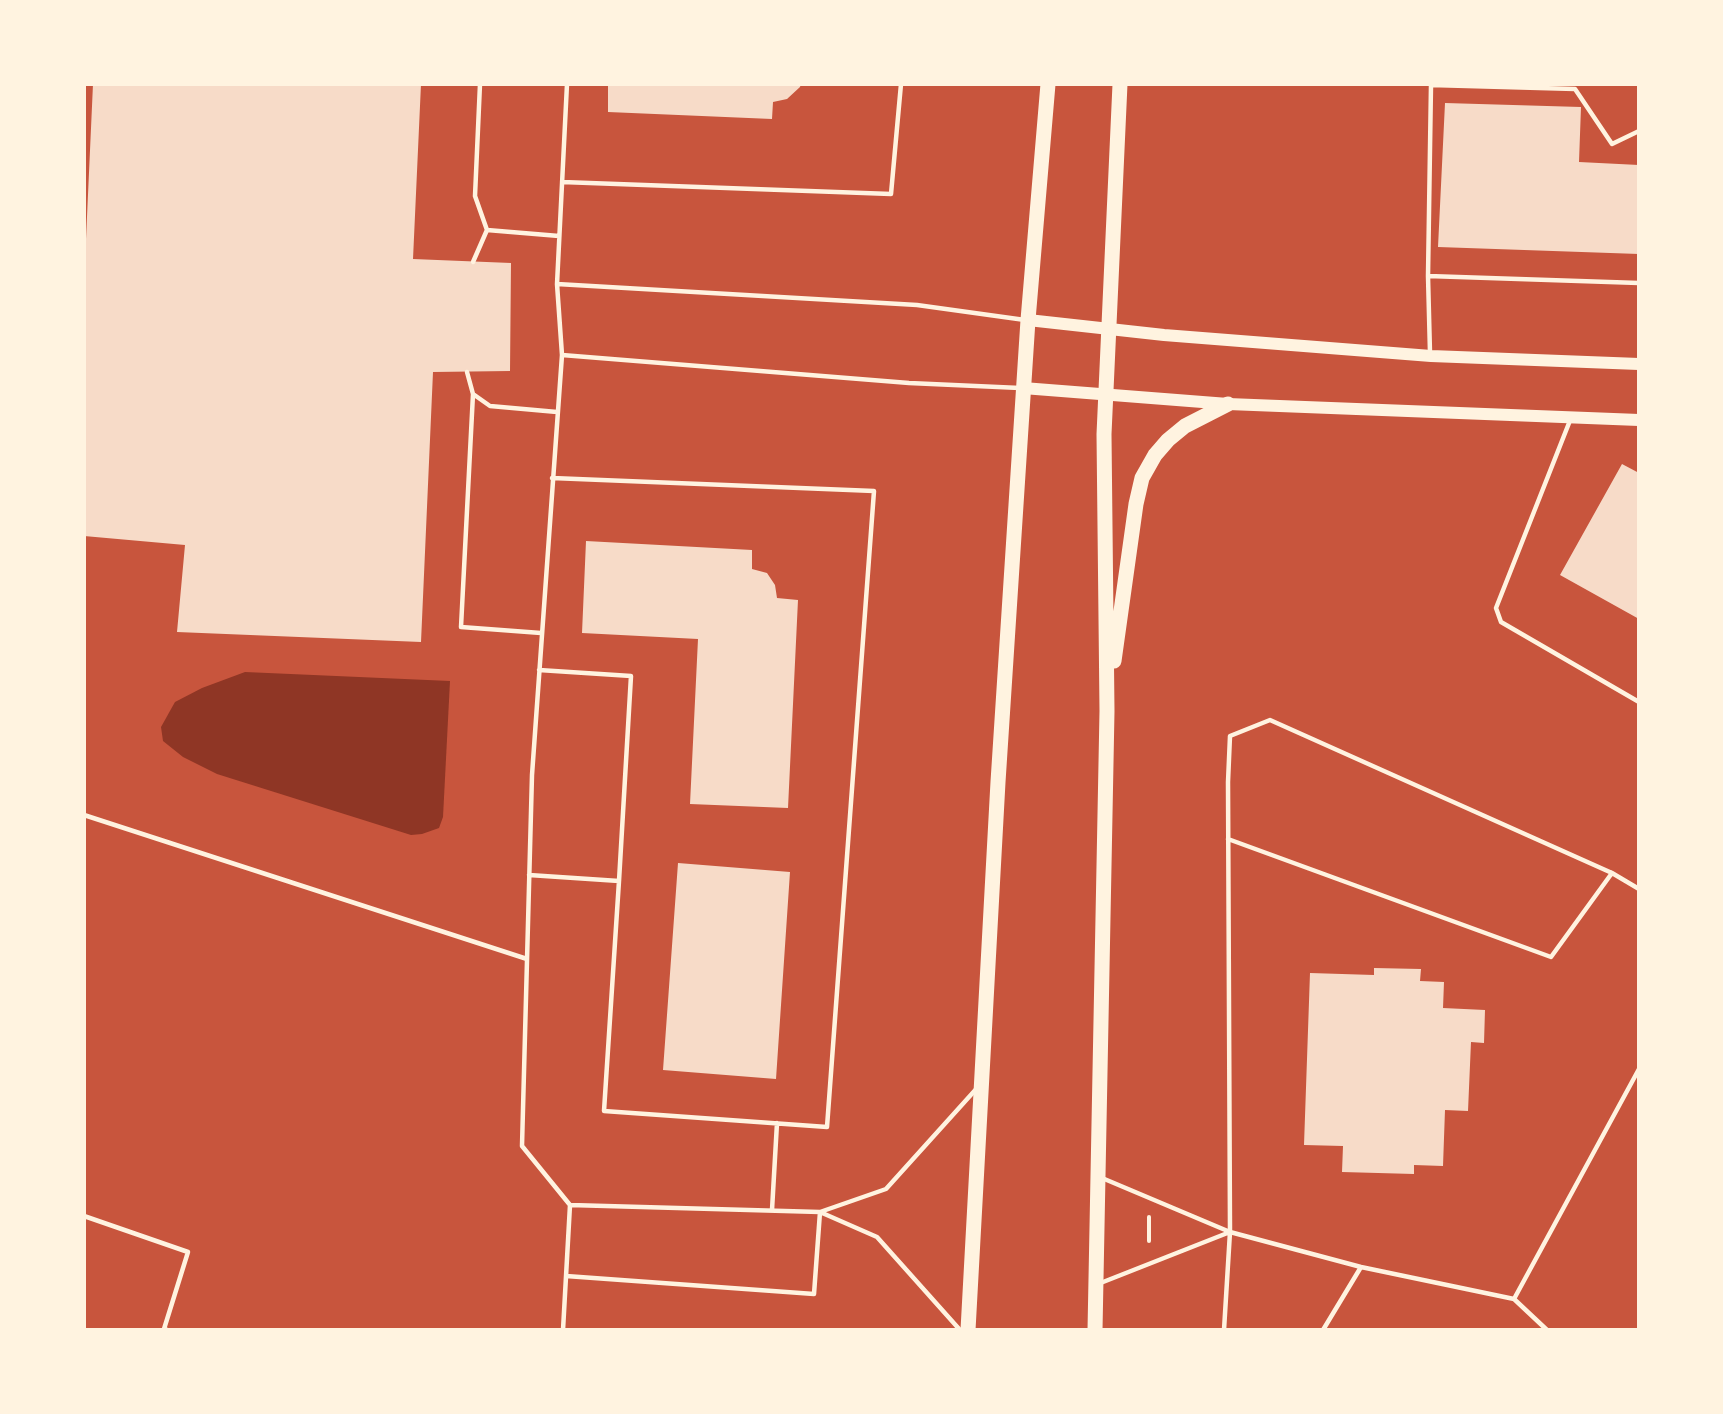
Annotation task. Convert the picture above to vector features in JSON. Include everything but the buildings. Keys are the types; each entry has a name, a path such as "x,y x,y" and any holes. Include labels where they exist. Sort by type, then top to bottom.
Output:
{"main road":[{"path":"968,1330 998,782 1023,388 1048,84"},
{"path":"1095,1330 1107,711 1106,394 1120,84"},
{"path":"1028,320 1431,356 1639,364"},
{"path":"1023,388 1228,404 1639,420"},
{"path":"1107,711 1136,504 1142,478 1155,455 1168,440 1185,426 1228,404"}],"lane":[{"path":"472,262 487,230 475,196 480,84"},
{"path":"563,1330 570,1205 522,1146 532,775 562,355 556,284 567,84"},
{"path":"562,182 891,194 901,84"},
{"path":"1431,356 1428,276 1431,85 1575,89 1612,144 1639,131"},
{"path":"487,230 559,236"},
{"path":"1428,276 1639,283"},
{"path":"556,284 916,305 1028,320"},
{"path":"562,355 909,383 1023,388"},
{"path":"467,372 473,394 461,627 541,633"},
{"path":"473,394 490,406 557,412"},
{"path":"1572,418 1496,608 1501,622 1639,702"},
{"path":"539,670 631,676 604,1111 827,1127 874,491 552,478"},
{"path":"1224,1330 1230,1232 1228,839 1230,736 1270,720 1612,873 1639,889"},
{"path":"84,815 527,959"},
{"path":"1228,839 1551,957 1612,873"},
{"path":"529,875 619,881"},
{"path":"1514,1299 1639,1070"},
{"path":"820,1212 886,1189 981,1083"},
{"path":"772,1210 777,1123"},
{"path":"1098,1176 1230,1232 1361,1267 1514,1299 1546,1330"},
{"path":"570,1205 820,1212 877,1237 960,1330"},
{"path":"566,1276 814,1294 820,1212"},
{"path":"84,1216 188,1251 164,1329 167,1330"},
{"path":"1096,1285 1230,1232"},
{"path":"1323,1330 1361,1267"}],"path":[{"path":"1149,1210 1149,1241"}],"shaded area":[{"path":"245,672 450,681 443,817 439,828 411,835 217,774 183,757 163,741 161,727 175,702 202,688"}]}
